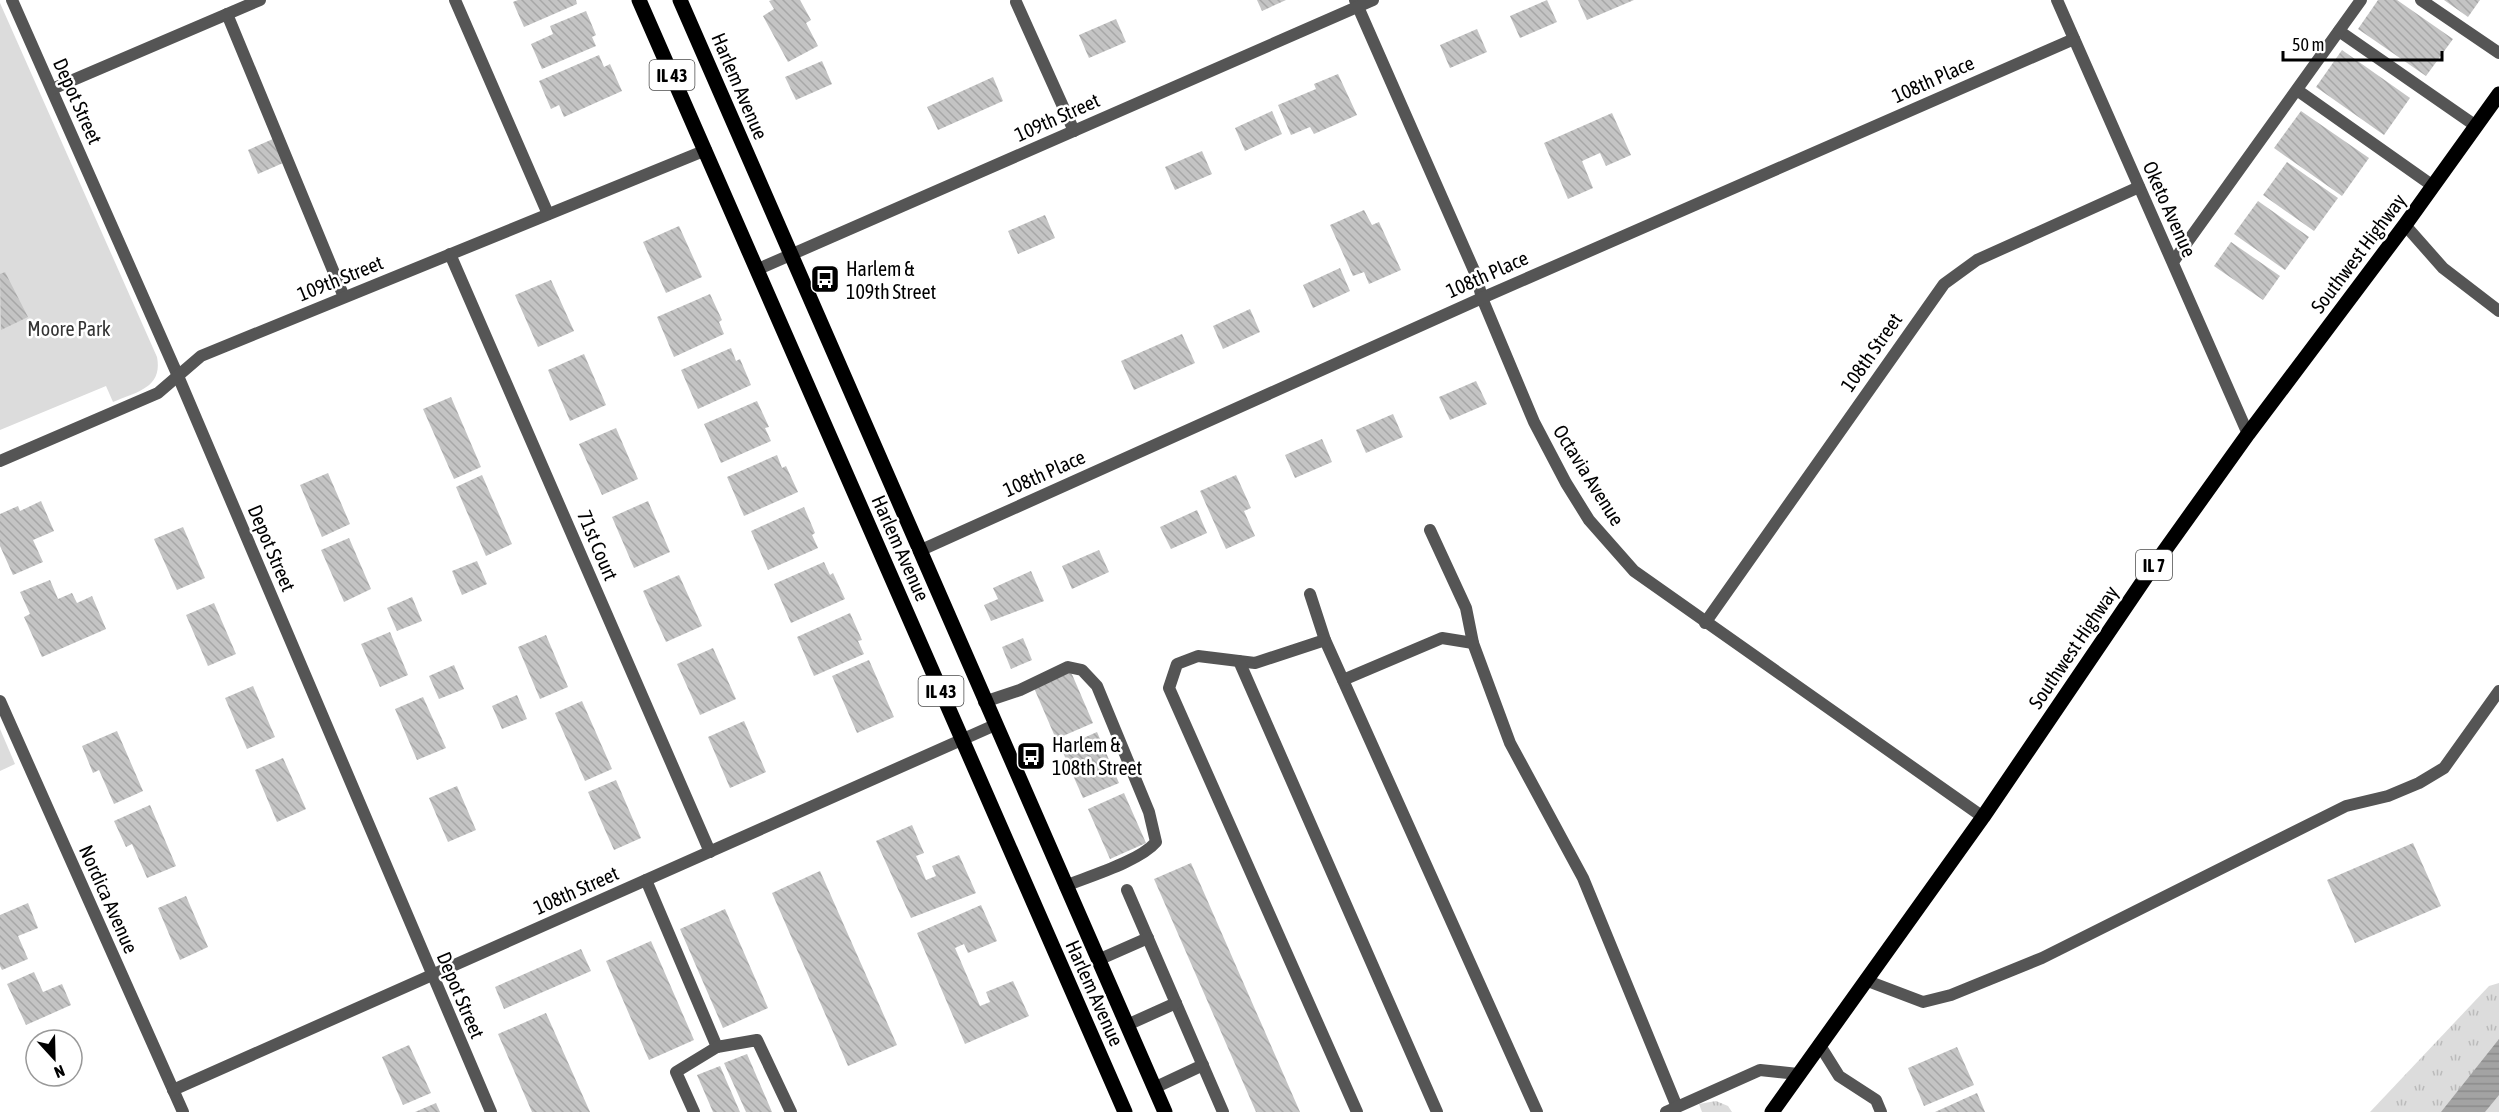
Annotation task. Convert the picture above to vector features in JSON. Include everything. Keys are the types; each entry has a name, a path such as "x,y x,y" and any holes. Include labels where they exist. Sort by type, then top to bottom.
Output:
{"main road":[{"name":"Harlem Avenue","path":"639,0 1125,1112"},
{"name":"Harlem Avenue","path":"680,0 984,702 1165,1112"},
{"name":"Southwest Highway","path":"1774,1111 1819,1044 1983,817 2150,571 2248,434 2405,225 2499,94"}],"street":[{"name":"Depot Street","path":"12,0 178,376 491,1112"},
{"path":"52,89 260,0"},
{"path":"455,0 548,214"},
{"name":"109th Street","path":"756,270 1074,131 1356,3 1372,0"},
{"name":"Oketo Avenue","path":"2057,0 2248,434"},
{"path":"2173,262 2361,0"},
{"path":"2421,0 2499,53"},
{"path":"1016,2 1074,131"},
{"name":"Octavia Avenue","path":"1356,3 1476,275 1482,298 1534,422 1566,483 1589,520 1634,571 1983,817"},
{"path":"227,14 344,297"},
{"path":"2339,31 2476,126"},
{"name":"108th Place","path":"919,551 1482,298 2074,39"},
{"path":"2297,90 2433,186"},
{"name":"109th Street","path":"0,461 158,393 201,356 706,150"},
{"name":"108th Street","path":"1705,622 1944,284 1977,260 2139,187"},
{"path":"2405,225 2443,268 2499,311"},
{"name":"71st Court","path":"450,254 710,852"},
{"path":"1430,530 1466,608 1473,643 1510,743 1583,878 1671,1110 1760,1070 1798,1074"},
{"path":"1310,594 1325,640 1537,1112"},
{"path":"1343,680 1442,638 1473,643"},
{"path":"1325,640 1255,663 1198,656 1177,664 1169,688 1357,1112"},
{"path":"1239,661 1437,1112"},
{"path":"984,702 1020,690 1068,667 1082,670 1097,686 1149,812 1156,842 1150,849 1135,857 1065,886"},
{"path":"1865,980 1923,1002 1951,995 2042,958 2346,806 2388,796 2419,783 2445,768 2499,691"},
{"name":"Nordica Avenue","path":"0,701 183,1112"},
{"name":"108th Street","path":"173,1090 995,725"},
{"path":"646,880 717,1047"},
{"path":"1127,890 1223,1112"},
{"path":"1098,960 1148,938"},
{"path":"1127,1025 1176,1002"},
{"path":"694,1112 676,1072 717,1047 757,1040 790,1112"},
{"path":"1819,1044 1839,1076 1876,1100 1881,1112"},
{"path":"1154,1088 1203,1065"}],"green space":[{"name":"Moore Park","path":"0,3 157,357 158,367 152,382 139,392 113,402 106,386 0,430"},
{"path":"0,729 15,764 0,771"},
{"path":"2499,983 2499,1112 2370,1112 2489,986"},
{"path":"1716,1101 1728,1106 1732,1112 1702,1112 1699,1104"}],"shaded area":[{"path":"2499,1039 2499,1095 2485,1112 2441,1112"}],"building":[{"path":"518,0 576,0 577,4 524,27 513,2"},
{"path":"800,0 811,20 806,23 818,46 788,62 763,16 774,9 769,1"},
{"path":"1257,0 1286,0 1262,11"},
{"path":"1547,0 1557,22 1520,38 1510,16"},
{"path":"1578,0 1634,0 1587,20"},
{"path":"2378,0 2397,0 2453,39 2426,76 2358,29"},
{"path":"2444,0 2480,0 2468,17"},
{"path":"586,11 596,35 592,37 596,46 542,69 531,44 553,34 550,26"},
{"path":"1116,19 1126,42 1089,58 1079,35"},
{"path":"1477,29 1487,52 1450,68 1440,45"},
{"path":"2342,50 2410,98 2384,135 2316,87"},
{"path":"599,55 604,67 610,64 622,91 564,117 559,105 551,109 539,81"},
{"path":"822,61 832,84 796,100 785,77"},
{"path":"1338,74 1357,115 1314,134 1310,127 1291,135 1278,105 1316,89 1314,84"},
{"path":"993,77 1003,101 938,130 927,107"},
{"path":"1272,111 1282,134 1245,151 1235,128"},
{"path":"2301,111 2369,158 2342,196 2274,148"},
{"path":"1612,113 1631,155 1606,166 1600,153 1582,161 1593,188 1568,199 1544,143"},
{"path":"273,139 283,163 258,174 248,150"},
{"path":"1202,151 1212,174 1175,190 1165,167"},
{"path":"2287,162 2338,198 2314,231 2263,195"},
{"path":"2258,201 2309,237 2285,270 2234,234"},
{"path":"1364,210 1372,225 1379,222 1401,270 1369,284 1364,272 1353,276 1330,225"},
{"path":"1045,215 1055,238 1018,254 1008,231"},
{"path":"679,226 702,277 666,293 643,242"},
{"path":"2231,242 2280,276 2263,300 2214,266"},
{"path":"1340,268 1350,291 1313,308 1303,285"},
{"path":"5,272 28,317 1,330 0,274"},
{"path":"551,280 574,331 538,347 515,295"},
{"path":"710,294 722,320 719,322 724,334 674,357 657,317"},
{"path":"1250,309 1260,332 1223,349 1213,326"},
{"path":"1182,334 1195,363 1134,390 1121,361"},
{"path":"731,348 736,361 740,359 751,385 698,409 681,370"},
{"path":"584,354 606,405 570,421 548,370"},
{"path":"1476,381 1487,404 1450,420 1439,397"},
{"path":"451,397 481,467 454,479 423,409"},
{"path":"757,401 769,427 765,428 771,441 721,463 704,424"},
{"path":"1393,414 1403,437 1366,453 1356,430"},
{"path":"616,428 638,479 602,495 579,444"},
{"path":"1322,439 1332,462 1295,478 1285,455"},
{"path":"777,455 782,468 786,466 798,492 744,516 727,477"},
{"path":"328,473 350,524 322,537 300,485"},
{"path":"482,475 512,544 486,556 456,487"},
{"path":"1236,475 1251,508 1244,511 1255,536 1226,549 1200,491"},
{"path":"41,501 54,531 33,540 43,562 13,575 0,546 0,514 18,506 20,511"},
{"path":"648,501 670,552 634,568 612,517"},
{"path":"804,507 815,533 812,535 818,548 768,570 751,531"},
{"path":"1197,510 1207,533 1171,549 1160,527"},
{"path":"183,527 205,578 177,590 154,539"},
{"path":"349,538 371,589 344,602 321,550"},
{"path":"1099,550 1109,572 1072,589 1062,566"},
{"path":"477,561 487,584 462,595 452,571"},
{"path":"824,562 830,575 833,573 845,599 791,623 774,584"},
{"path":"1031,571 1044,601 991,621 984,605 998,599 993,588"},
{"path":"679,575 702,626 666,642 643,591"},
{"path":"50,580 58,599 72,593 77,603 92,596 106,629 42,657 24,617 30,614 20,592"},
{"path":"412,597 422,621 397,631 387,608"},
{"path":"214,603 236,654 208,666 186,615"},
{"path":"850,613 862,640 858,641 864,654 814,676 797,637"},
{"path":"390,632 408,675 380,687 361,644"},
{"path":"546,635 568,687 540,699 518,647"},
{"path":"1023,638 1032,660 1011,669 1002,647"},
{"path":"713,648 736,699 700,715 677,664"},
{"path":"869,660 894,717 857,733 832,676"},
{"path":"454,665 464,689 439,699 429,676"},
{"path":"1071,672 1093,723 1056,739 1034,688"},
{"path":"253,686 275,737 247,749 225,698"},
{"path":"517,695 527,719 502,729 492,706"},
{"path":"423,697 446,748 417,760 395,709"},
{"path":"582,701 612,769 585,781 555,713"},
{"path":"744,721 766,772 730,788 708,737"},
{"path":"117,731 143,791 114,804 99,770 93,773 82,746"},
{"path":"1097,732 1119,783 1083,798 1061,748"},
{"path":"283,758 306,809 277,822 255,770"},
{"path":"616,780 641,838 614,850 588,792"},
{"path":"457,786 476,830 448,842 429,798"},
{"path":"1124,793 1146,843 1110,859 1088,809"},
{"path":"150,805 176,866 147,878 132,844 126,847 114,821"},
{"path":"912,825 924,853 916,856 926,880 936,876 932,866 959,855 976,893 911,918 876,841"},
{"path":"2413,843 2441,906 2355,943 2327,880"},
{"path":"1191,863 1300,1112 1256,1112 1154,879"},
{"path":"820,871 897,1045 848,1066 772,893"},
{"path":"186,896 208,947 180,960 158,908"},
{"path":"28,903 38,928 18,936 28,959 2,970 0,966 0,915"},
{"path":"981,905 997,941 968,953 964,944 955,948 980,1006 990,1002 986,992 1013,981 1029,1016 965,1044 917,933"},
{"path":"725,909 768,1008 723,1028 680,929"},
{"path":"651,941 694,1040 649,1060 606,961"},
{"path":"581,949 591,971 504,1009 495,987"},
{"path":"34,972 43,992 62,984 71,1005 26,1025 7,984"},
{"path":"546,1013 590,1112 532,1112 498,1034"},
{"path":"409,1045 431,1093 403,1105 382,1057"},
{"path":"1957,1047 1974,1085 1924,1106 1908,1068"},
{"path":"747,1054 772,1112 746,1112 724,1063"},
{"path":"720,1066 740,1112 713,1112 697,1075"},
{"path":"1977,1093 1985,1112 1935,1112"},
{"path":"436,1103 440,1112 415,1112"}],"place":[{"name":"Harlem & 109th Street","path":"825,279"},
{"name":"Harlem & 108th Street","path":"1031,756"}]}
